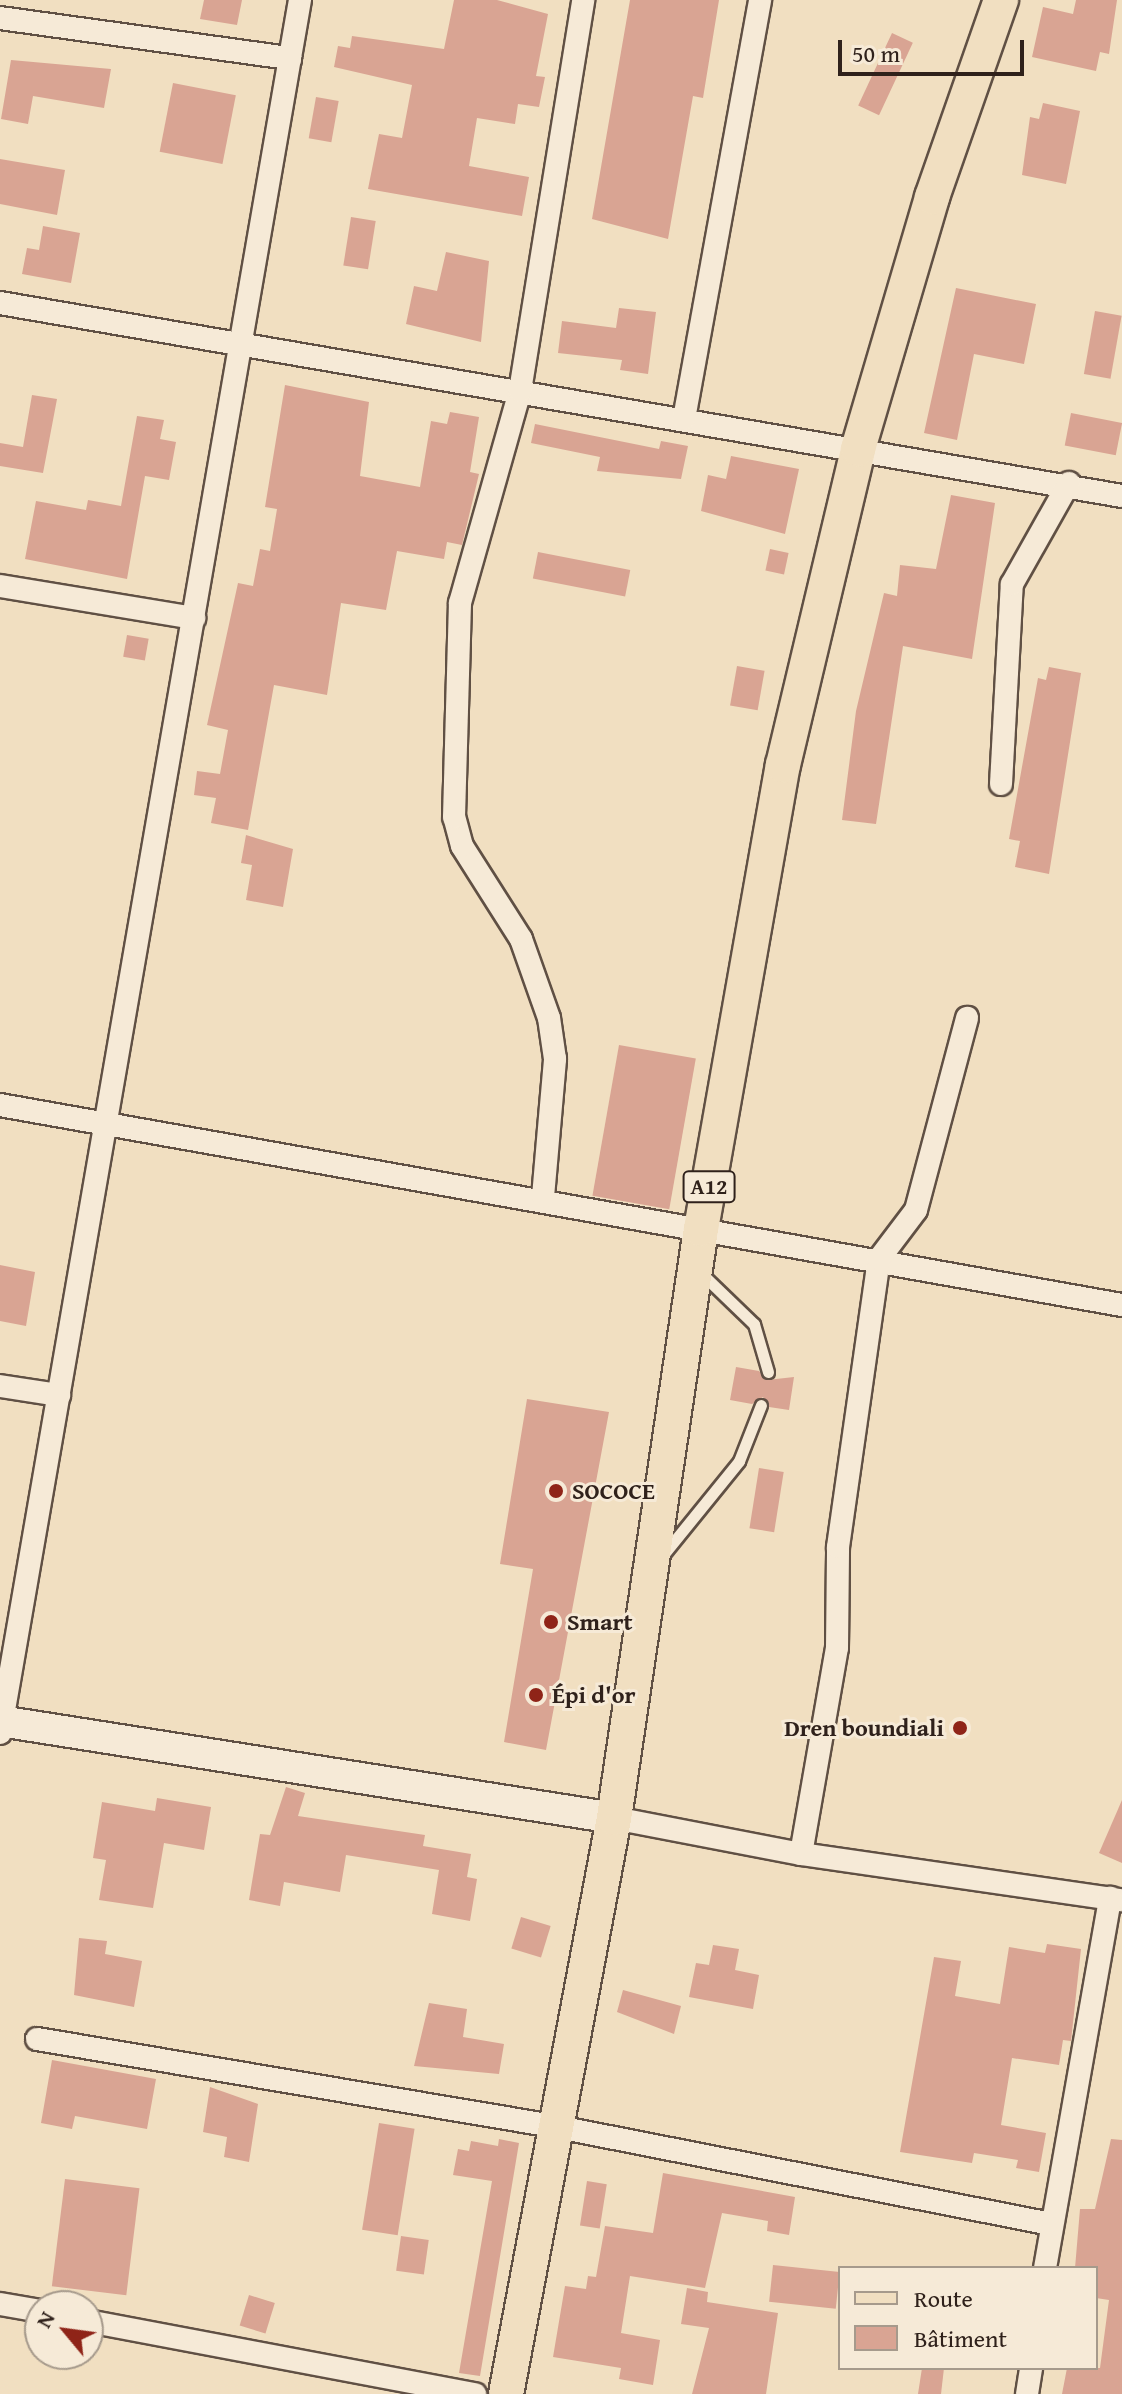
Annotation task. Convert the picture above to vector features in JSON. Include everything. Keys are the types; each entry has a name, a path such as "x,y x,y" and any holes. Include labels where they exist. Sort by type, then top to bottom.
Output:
{"main road":[{"name":"A12","path":"506,2394 553,2126 614,1818 654,1564 701,1229 783,765 858,449 932,197 1001,0"}],"street":[{"path":"300,0 1,1726 614,1818 801,1854 1116,1899 1045,2266"},
{"path":"543,1197 555,1059 549,1018 521,939 462,846 454,817 460,603 520,391 583,0"},
{"path":"684,419 760,0"},
{"path":"0,18 290,58"},
{"path":"0,303 1069,483 1122,496"},
{"path":"1001,784 1012,584 1069,483"},
{"path":"0,586 194,618"},
{"path":"801,1854 837,1648 838,1547 879,1259 916,1210 967,1018"},
{"path":"0,1105 543,1197 701,1229 1122,1305"},
{"path":"0,1386 59,1395"},
{"path":"37,2039 553,2126 1051,2224"},
{"path":"0,2304 24,2308"},
{"path":"104,2324 475,2394"},
{"path":"1027,2394 1031,2370"}],"lane":[{"path":"696,1268 754,1324 768,1372"},
{"path":"654,1564 739,1461 761,1405"}],"building":[{"path":"204,0 242,0 237,25 200,19"},
{"path":"454,0 497,0 548,14 536,76 545,77 539,107 518,104 515,124 477,118 469,166 529,177 522,216 368,189 379,134 402,138 412,85 334,67 338,46 350,48 352,36 444,49"},
{"path":"630,0 719,0 703,98 693,96 668,239 592,219"},
{"path":"1076,0 1117,0 1109,54 1100,52 1096,71 1032,57 1043,7 1073,14"},
{"path":"892,33 913,43 879,115 858,106"},
{"path":"11,60 111,69 104,108 33,96 28,124 1,119"},
{"path":"173,83 236,95 222,164 160,152"},
{"path":"316,97 339,101 331,142 309,138"},
{"path":"1043,103 1080,111 1066,184 1022,175 1030,117 1039,119"},
{"path":"0,159 65,170 57,215 0,204"},
{"path":"351,217 376,221 368,269 343,265"},
{"path":"43,226 80,233 71,283 22,274 27,248 39,250"},
{"path":"446,252 489,261 481,342 406,324 414,286 437,291"},
{"path":"956,288 1036,304 1024,364 974,354 957,440 924,433"},
{"path":"619,308 656,312 648,374 620,370 622,360 558,353 562,321 616,328"},
{"path":"1095,311 1122,316 1110,379 1084,374"},
{"path":"285,385 369,402 360,476 420,487 431,421 447,424 450,412 479,417 470,472 479,474 462,545 447,542 444,559 397,551 386,610 341,603 327,695 274,685 248,830 211,823 216,798 194,795 197,771 220,774 228,730 207,725 238,583 253,586 260,549 270,551 277,509 265,507"},
{"path":"32,395 57,399 43,473 0,466 0,443 23,447"},
{"path":"1071,413 1122,423 1116,455 1065,445"},
{"path":"137,416 164,420 160,439 176,442 169,480 145,476 127,579 25,559 36,501 86,510 88,500 121,506"},
{"path":"535,424 659,449 661,441 688,446 681,479 597,471 600,457 531,443"},
{"path":"731,456 799,469 785,534 701,511 708,475 726,479"},
{"path":"951,495 995,503 972,659 903,646 876,824 842,820 856,711 884,593 897,596 900,565 936,569"},
{"path":"770,549 789,553 784,574 765,571"},
{"path":"538,552 630,570 625,596 533,579"},
{"path":"127,635 149,639 145,660 123,657"},
{"path":"737,666 765,671 758,710 730,705"},
{"path":"1049,667 1081,673 1049,874 1015,867 1020,841 1009,839 1038,678 1046,680"},
{"path":"246,835 293,849 283,907 246,900 252,865 241,863"},
{"path":"619,1045 696,1059 669,1209 592,1196"},
{"path":"0,1265 35,1272 26,1326 0,1321"},
{"path":"736,1367 759,1371 767,1380 794,1377 789,1410 769,1407 763,1397 752,1404 730,1400"},
{"path":"527,1399 609,1412 546,1750 504,1742 533,1569 500,1564"},
{"path":"759,1468 784,1472 774,1532 749,1528"},
{"path":"286,1787 305,1793 298,1816 425,1835 423,1846 471,1854 467,1877 477,1879 470,1921 432,1914 439,1870 346,1855 340,1892 284,1882 280,1906 249,1900 260,1834 270,1835"},
{"path":"157,1798 211,1807 204,1850 164,1843 153,1908 99,1900 106,1860 93,1858 102,1802 155,1811"},
{"path":"1122,1800 1122,1863 1099,1853"},
{"path":"521,1917 551,1926 541,1958 511,1949"},
{"path":"79,1938 107,1941 105,1954 142,1961 134,2007 74,1995"},
{"path":"1047,1944 1081,1949 1071,2041 1063,2040 1059,2065 1012,2058 1001,2125 1046,2133 1039,2172 1016,2168 1018,2160 974,2153 972,2163 900,2152 934,1957 961,1961 955,1996 1000,2004 1009,1947 1045,1953"},
{"path":"713,1945 739,1949 735,1970 759,1975 753,2009 689,1997 696,1963 709,1965"},
{"path":"623,1990 681,2006 674,2034 617,2012"},
{"path":"429,2003 467,2009 463,2037 504,2044 499,2074 414,2066"},
{"path":"52,2060 156,2079 147,2129 75,2116 72,2129 41,2123"},
{"path":"210,2087 258,2104 249,2162 224,2157 227,2137 203,2132"},
{"path":"379,2123 415,2129 398,2235 362,2230"},
{"path":"499,2139 519,2143 480,2376 459,2373 492,2181 453,2175 458,2149 469,2151 471,2141 498,2146"},
{"path":"1111,2139 1122,2140 1122,2394 1062,2394 1067,2370 1100,2368 1109,2300 1098,2298 1098,2266 1075,2266 1080,2209 1095,2209"},
{"path":"663,2173 795,2197 789,2235 767,2231 768,2221 722,2213 705,2288 630,2276 621,2333 660,2340 653,2385 619,2379 621,2368 553,2357 565,2286 586,2289 588,2276 596,2277 605,2226 653,2233"},
{"path":"65,2179 139,2188 126,2295 104,2293 104,2290 52,2286"},
{"path":"587,2181 607,2184 600,2229 580,2225"},
{"path":"401,2236 429,2240 424,2275 396,2271"},
{"path":"773,2265 838,2272 836,2309 769,2302"},
{"path":"687,2288 708,2292 707,2302 778,2313 766,2394 692,2394 709,2328 681,2324"},
{"path":"249,2295 275,2303 265,2333 240,2326"},
{"path":"922,2370 944,2370 941,2394 918,2394"}],"place":[{"name":"SOCOCE","path":"556,1491"},
{"name":"Smart","path":"551,1622"},
{"name":"Épi d'or","path":"536,1695"},
{"name":"Dren boundiali","path":"960,1728"}]}
